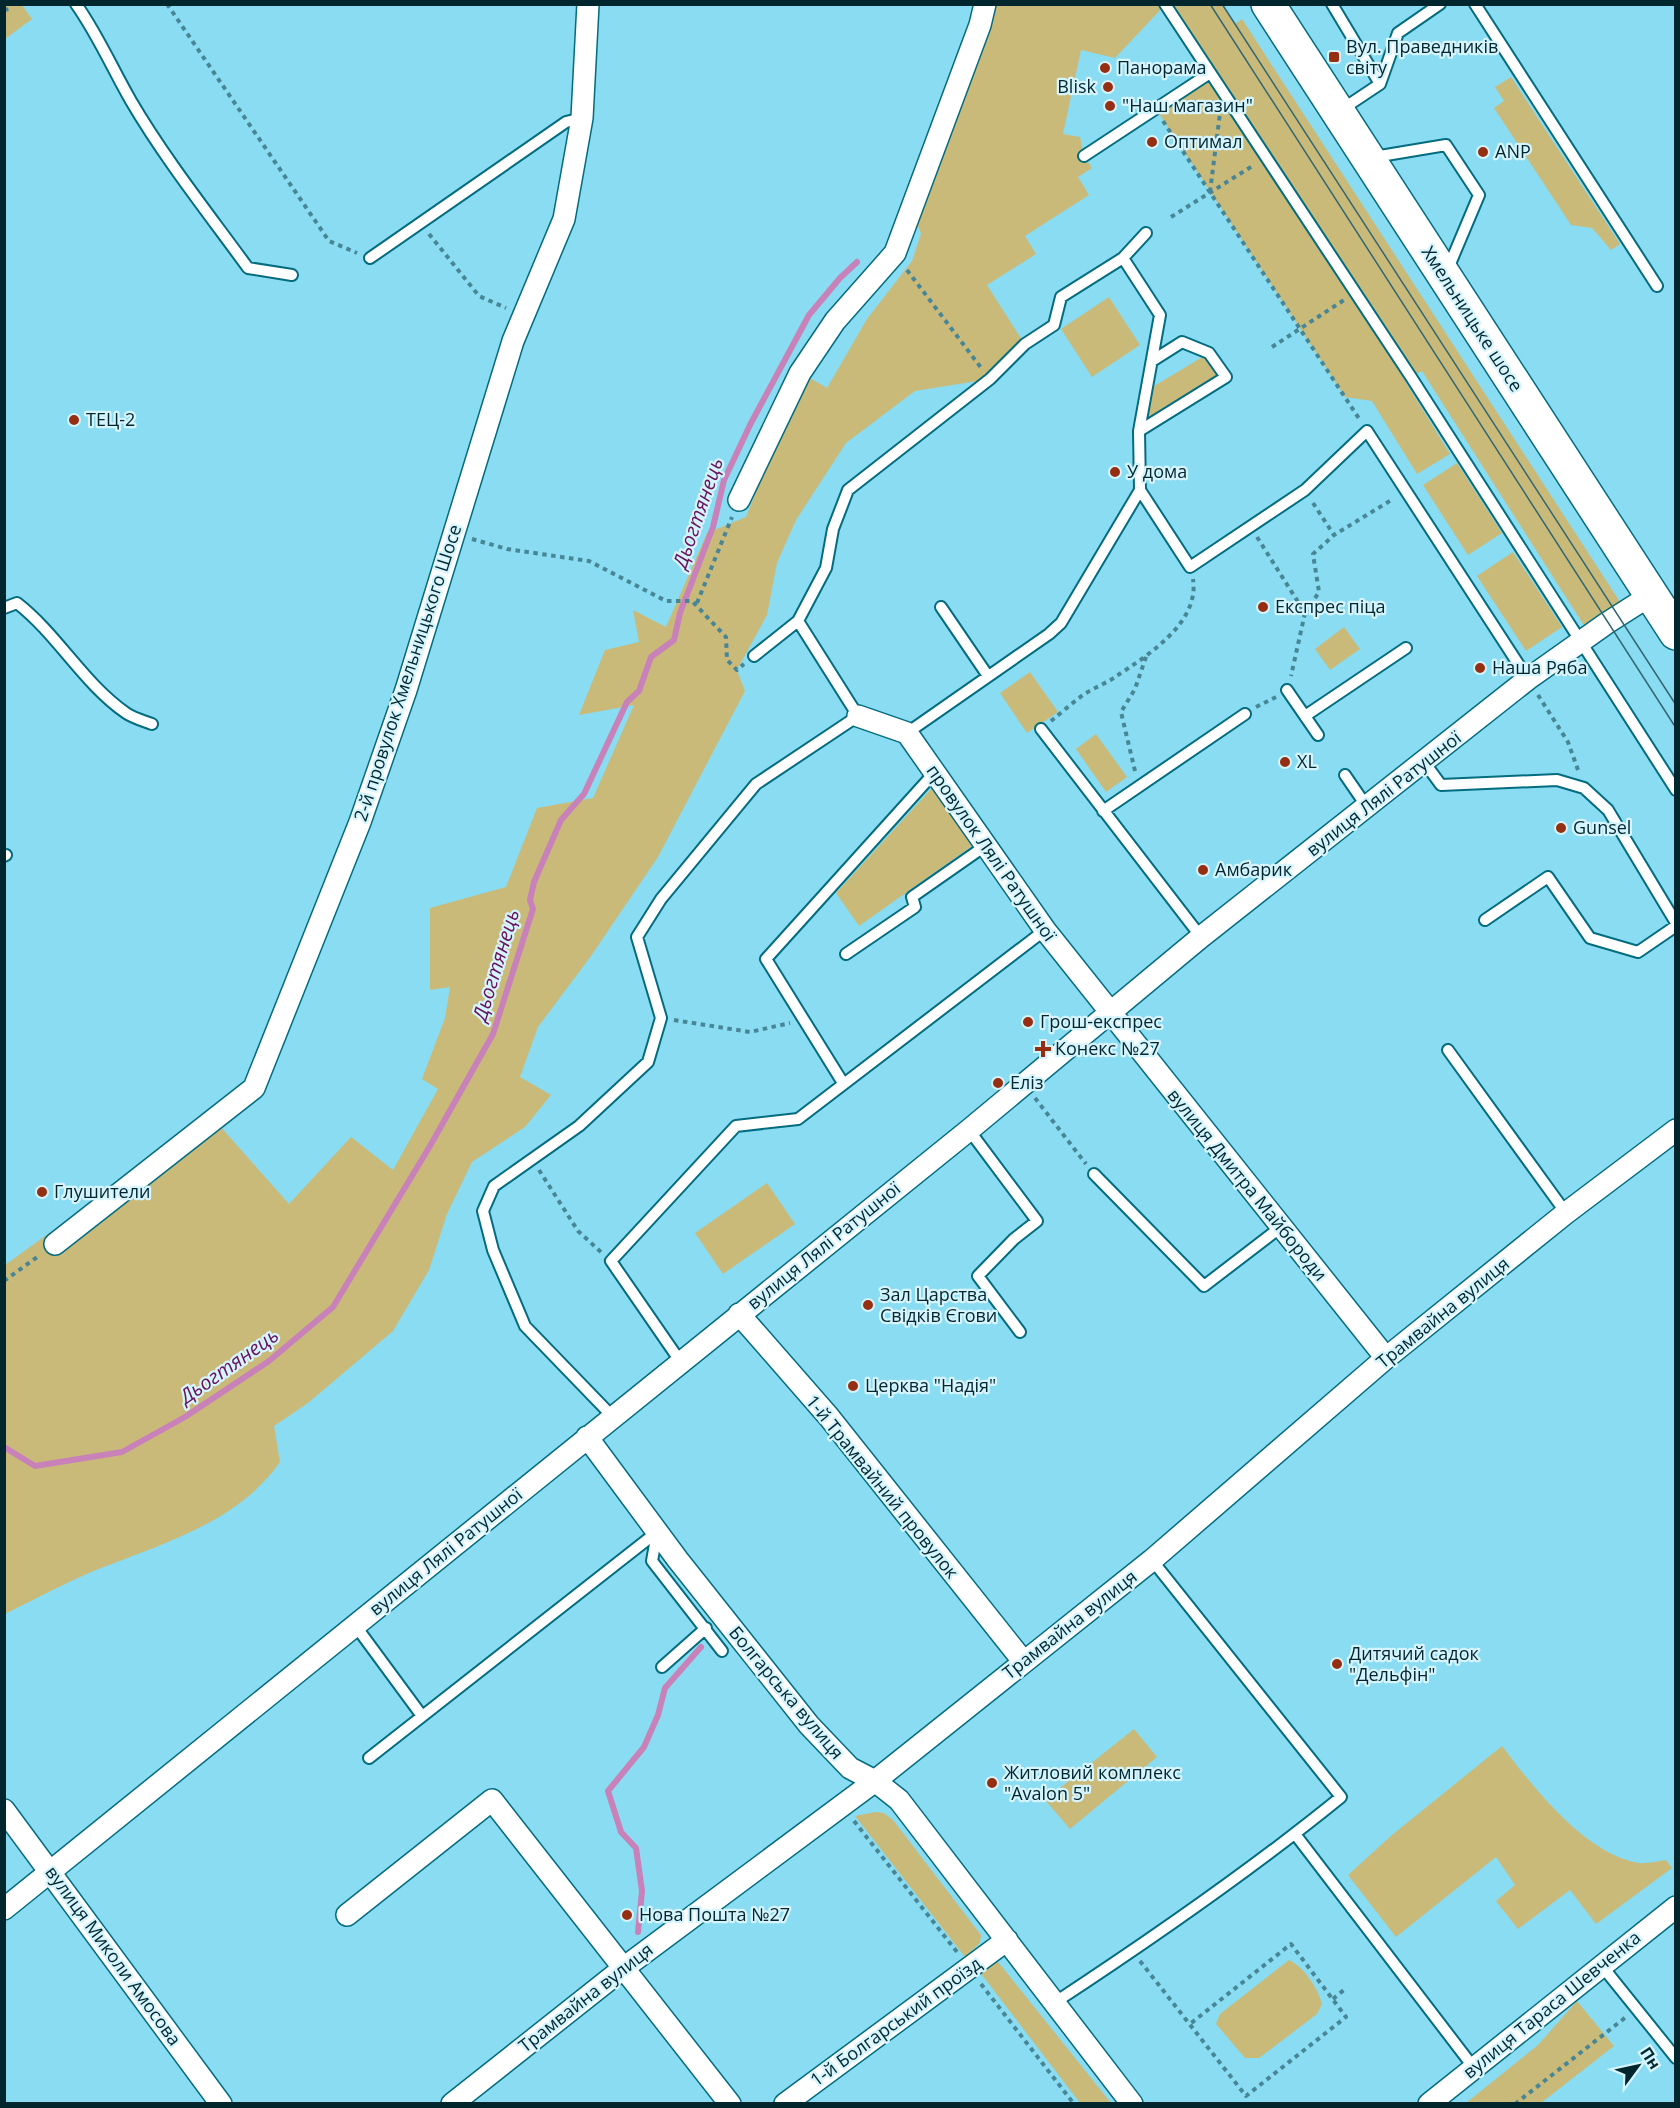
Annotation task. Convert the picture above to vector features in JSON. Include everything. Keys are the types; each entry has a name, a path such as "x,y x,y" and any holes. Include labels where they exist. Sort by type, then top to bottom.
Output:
{"main road":[{"name":"Хмельницьке шосе","path":"1268,4 1676,633"}],"street":[{"name":"2-й провулок Хмельницького Шосе","path":"55,1244 254,1088 360,822 406,690 523,316 564,219 582,118 588,4"},
{"path":"739,500 800,373 835,321 895,253 980,25 985,4"},
{"name":"вулиця Лялі Ратушної","path":"4,1909 969,1130 1201,938 1528,680 1580,641 1651,596"},
{"path":"858,716 907,733"},
{"name":"провулок Лялі Ратушної","path":"907,733 1044,930 1109,1013"},
{"name":"вулиця Дмитра Майбороди","path":"1109,1013 1386,1358"},
{"name":"Трамвайна вулиця","path":"452,2103 625,1967 874,1781 1152,1560 1386,1358 1566,1213 1676,1130"},
{"name":"1-й Трамвайний провулок","path":"739,1314 829,1417 1023,1661"},
{"name":"Болгарська вулиця","path":"587,1437 657,1532 809,1725 850,1768 874,1781 899,1800 1132,2103"},
{"path":"347,1915 492,1800 730,2103"},
{"name":"вулиця Миколи Амосова","path":"4,1810 221,2103"},
{"name":"вулиця Тараса Шевченка","path":"1429,2103 1676,1907"},
{"name":"1-й Болгарський проїзд","path":"785,2103 1007,1940"}],"lane":[{"path":"76,4 98,36 131,101 178,172 248,268 292,275"},
{"path":"1165,4 1676,790"},
{"path":"1332,4 1380,84"},
{"path":"1338,111 1380,84 1398,33 1440,4"},
{"path":"1475,4 1657,286"},
{"path":"1084,156 1210,73"},
{"path":"370,258 420,221 566,122 582,118"},
{"path":"1369,158 1446,145 1479,195 1458,240 1445,277"},
{"path":"754,656 798,621 826,568 833,529 848,490 990,379 1025,344 1054,325 1061,297 1123,258 1146,233"},
{"path":"907,733 1049,634 1061,623 1140,490 1139,430 1160,315 1123,258"},
{"path":"1139,430 1226,377 1209,353 1182,342 1152,361"},
{"path":"1140,490 1190,567 1305,490 1367,431 1528,680"},
{"path":"4,608 18,603 36,618 76,667 127,714 152,724"},
{"path":"941,607 988,676"},
{"path":"612,1416 525,1326 493,1250 483,1210 494,1186 579,1126 648,1062 661,1018 636,937 661,899 762,778 858,716 798,621"},
{"path":"1305,716 1406,648"},
{"path":"1287,690 1318,735"},
{"path":"1103,811 1245,714"},
{"path":"1041,729 1201,938"},
{"path":"1424,762 1441,784 1557,780 1584,788 1608,810 1676,925 1638,952 1590,938 1548,877 1485,920"},
{"path":"843,1083 766,959 935,772"},
{"path":"1345,775 1367,807"},
{"path":"846,954 915,907 912,897 986,846"},
{"path":"680,1361 611,1261 736,1126 798,1119 1044,930"},
{"path":"1448,1050 1566,1213"},
{"path":"969,1130 1037,1221 1014,1239 978,1276 1020,1332"},
{"path":"1094,1174 1204,1286 1281,1227"},
{"path":"657,1532 652,1560 722,1651"},
{"path":"369,1758 657,1532"},
{"path":"1054,2003 1132,1951 1295,1834 1341,1797 1152,1560"},
{"path":"355,1625 422,1716"},
{"path":"662,1667 706,1628"},
{"path":"1295,1834 1474,2068"},
{"path":"1602,1966 1676,2058"}],"path":[{"path":"4,10 9,9 6,4"},
{"path":"167,4 329,241 370,258"},
{"path":"1210,192 1222,92"},
{"path":"1156,109 1367,431"},
{"path":"1171,217 1266,157"},
{"path":"420,221 479,296 523,316"},
{"path":"895,253 990,379"},
{"path":"1272,347 1355,293"},
{"path":"1305,490 1334,535"},
{"path":"1245,714 1287,690 1305,613 1319,592 1313,554 1334,535 1406,490"},
{"path":"694,602 739,500"},
{"path":"1250,527 1305,613"},
{"path":"453,534 507,549 589,561 666,601 694,602 726,637 727,660 737,670 754,656"},
{"path":"1041,729 1084,694 1113,678 1147,653 1186,617 1195,593 1190,567"},
{"path":"1139,786 1121,712 1135,689 1147,653"},
{"path":"1528,680 1568,742 1584,788"},
{"path":"661,1018 750,1032 804,1020"},
{"path":"1024,1084 1094,1174"},
{"path":"533,1159 578,1231 611,1261"},
{"path":"4,1281 55,1244"},
{"path":"1132,1951 1246,2096 1346,2017 1291,1944 1190,2024"},
{"path":"1332,1999 1345,1989"},
{"path":"1515,2103 1637,2009"}],"shaded area":[{"path":"5,4 22,5 32,19 5,39"},
{"path":"985,5 1165,5 1115,58 1081,50 1063,134 1080,137 1084,156 1092,168 1078,177 1089,195 1025,236 1036,254 987,285 1022,340 990,379 915,391 846,443 796,520 777,563 767,615 737,670 745,691 658,857 591,956 538,1027 520,1077 551,1095 525,1127 472,1162 447,1214 429,1270 393,1331 308,1403 274,1426 280,1462 242,1501 197,1529 84,1575 5,1614 5,1265 211,1116 289,1204 351,1137 393,1170 438,1089 422,1079 445,1018 450,987 430,990 430,908 506,887 537,808 593,798 634,705 579,715 605,650 639,642 633,610 666,627 707,533 746,517 803,374 827,388 867,319 912,261 921,234 912,212"},
{"path":"1165,5 1222,5 1235,24 1242,19 1622,605 1585,627 1422,371 1405,381 1450,454 1417,474 1372,401 1345,397 1156,109 1210,73"},
{"path":"1511,77 1620,244 1611,250 1592,228 1571,225 1494,108 1504,101 1495,87"},
{"path":"1109,297 1140,345 1092,377 1061,329"},
{"path":"1209,353 1226,377 1139,431 1146,391"},
{"path":"1457,463 1502,533 1468,555 1423,485"},
{"path":"1513,552 1562,627 1526,651 1477,576"},
{"path":"1344,627 1360,649 1330,670 1315,649"},
{"path":"1030,672 1058,712 1027,733 1000,693"},
{"path":"1096,734 1127,777 1106,792 1076,749"},
{"path":"932,788 972,846 859,926 836,893"},
{"path":"767,1183 795,1224 723,1274 695,1233"},
{"path":"1134,1729 1157,1757 1070,1829 1045,1800"},
{"path":"1502,1746 1562,1817 1600,1847 1619,1857 1639,1863 1666,1860 1672,1868 1596,1924 1570,1890 1518,1929 1496,1901 1515,1885 1496,1857 1396,1937 1348,1875 1392,1835"},
{"path":"875,1812 884,1813 893,1820 981,1935 980,1943 965,1957 855,1816"},
{"path":"995,1958 1111,2103 1080,2103 979,1971"},
{"path":"1289,1960 1295,1963 1310,1979 1322,2004 1317,2014 1259,2058 1245,2058 1216,2024 1220,2014"},
{"path":"1577,2001 1614,2046 1541,2103 1466,2103 1538,2045"}],"waterway":[{"name":"Дьогтянець","path":"4,1447 35,1466 122,1452 185,1417 269,1361 333,1307 430,1146 493,1034 533,909 530,900 534,882 561,820 584,794 627,702 639,691 651,657 674,640 680,613 713,527 724,480 751,423 809,315 840,278 857,262"},
{"path":"638,1932 642,1891 636,1848 621,1832 608,1791 644,1747 658,1715 665,1688 701,1647"}],"tram line":[{"path":"1210,4 1676,728"},
{"path":"1222,4 1676,705"}],"place":[{"name":"Вул. Праведників світу","path":"1334,57"},
{"name":"Панорама","path":"1105,68"},
{"name":"Blisk","path":"1108,87"},
{"name":"\"Наш магазин\"","path":"1110,106"},
{"name":"Оптимал","path":"1152,142"},
{"name":"ANP","path":"1483,152"},
{"name":"ТЕЦ-2","path":"74,420"},
{"name":"У дома","path":"1115,472"},
{"name":"Експрес піца","path":"1263,607"},
{"name":"Наша Ряба","path":"1480,668"},
{"name":"XL","path":"1285,762"},
{"name":"Gunsel","path":"1561,828"},
{"name":"Амбарик","path":"1203,870"},
{"name":"Грош-експрес","path":"1028,1022"},
{"name":"Конекс №27","path":"1043,1049"},
{"name":"Еліз","path":"998,1083"},
{"name":"Глушители","path":"42,1192"},
{"name":"Зал Царства Свідків Єгови","path":"868,1305"},
{"name":"Церква \"Надія\"","path":"853,1386"},
{"name":"Дитячий садок \"Дельфін\"","path":"1337,1664"},
{"name":"Житловий комплекс \"Avalon 5\"","path":"992,1783"},
{"name":"Нова Пошта №27","path":"627,1915"}]}
